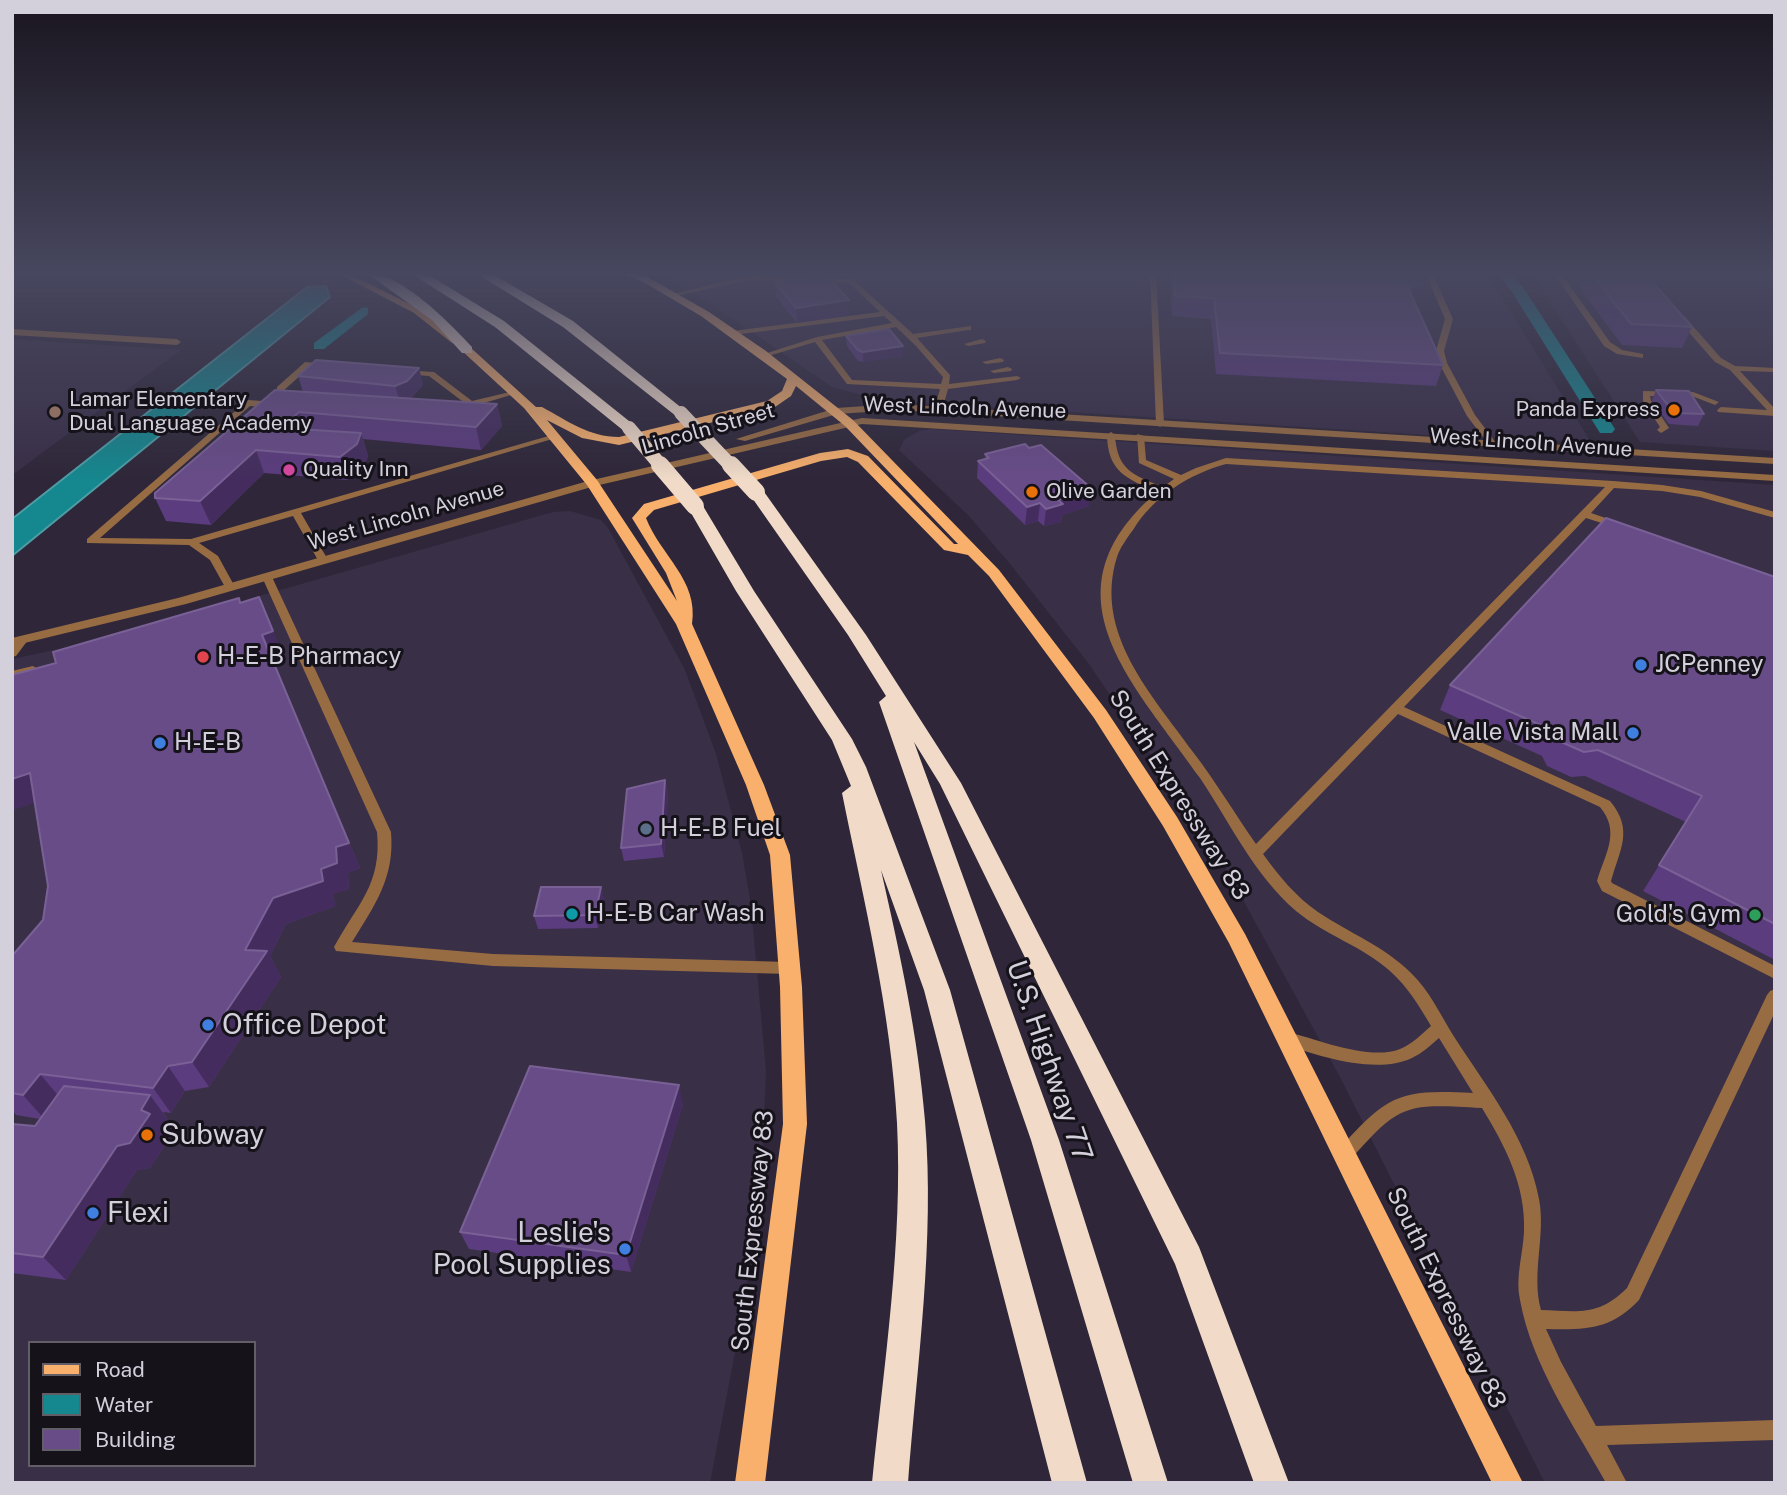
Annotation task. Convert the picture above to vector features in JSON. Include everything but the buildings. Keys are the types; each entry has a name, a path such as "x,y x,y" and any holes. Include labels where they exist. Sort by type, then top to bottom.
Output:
{"highway":[{"path":"460,342 467,350"},
{"path":"526,342 629,428 695,506 745,592 842,739 937,990 1070,1483"},
{"path":"591,342 681,413 756,492 875,663 950,783 1188,1258 1272,1483"},
{"name":"U.S. Highway 77","path":"875,663 1045,1140 1151,1483"},
{"path":"842,739 900,1012 911,1124 911,1240 890,1483"}],"main road":[{"name":"South Expressway 83","path":"456,342 528,405 555,437 592,483 684,624 751,773 780,855 789,968 795,1124 750,1483"},
{"name":"South Expressway 83","path":"746,342 842,417 994,573 1100,714 1170,822 1238,940 1508,1483"},
{"path":"528,405 578,434 596,441 619,441 771,404 787,393 793,377"},
{"path":"684,624 687,607 681,589 642,526 639,518 643,512 649,507 820,457 848,453 863,459 947,545 971,551"}],"street":[{"name":"West Lincoln Avenue","path":"17,641 267,577 592,483 871,407 1775,461"},
{"name":"West Lincoln Avenue","path":"842,417 1775,478"},
{"name":"Lincoln Street","path":"592,483 842,417"}],"lane":[{"path":"765,355 808,342"},
{"path":"819,342 850,382 945,387 1017,378"},
{"path":"917,342 961,375"},
{"path":"1156,342 1160,424"},
{"path":"1443,342 1440,351 1443,363 1471,416 1492,443"},
{"path":"1605,342 1620,352 1640,356"},
{"path":"1702,342 1718,360 1733,368 1774,413"},
{"path":"974,350 988,348"},
{"path":"974,350 988,348"},
{"path":"974,350 988,348"},
{"path":"937,357 945,387 938,410"},
{"path":"280,389 308,365 335,366"},
{"path":"1733,368 1775,370"},
{"path":"994,371 1008,369"},
{"path":"390,371 431,374 468,407 514,393"},
{"path":"1661,430 1665,428 1647,401 1646,393 1693,394 1718,406 1774,413"},
{"path":"288,405 248,403 92,541 191,542 555,437"},
{"path":"1111,435 1112,455 1118,467 1130,476 1164,491"},
{"path":"1140,436 1142,461 1181,479"},
{"path":"1617,1483 1591,1436 1534,1318 1526,1278 1534,1213 1530,1184 1486,1101 1409,979 1393,964 1300,906 1257,852 1126,667 1108,624 1103,591 1111,552 1139,513 1181,479 1212,464 1241,460 1613,484 1702,494 1775,515"},
{"path":"1257,852 1613,484"},
{"path":"296,512 323,560"},
{"path":"1584,514 1630,530"},
{"path":"191,542 214,558 230,587"},
{"path":"267,577 274,608 385,842 387,852 382,879 341,947 493,960 789,968"},
{"path":"12,654 17,641"},
{"path":"12,675 49,666"},
{"path":"1396,708 1605,804 1615,814 1619,824 1616,850 1604,881 1607,887 1775,972"},
{"path":"1534,1318 1600,1318 1620,1311 1633,1294 1775,995"},
{"path":"1288,1039 1346,1053 1386,1058 1404,1055 1440,1028"},
{"path":"1345,1154 1372,1122 1404,1100 1486,1101"},
{"path":"1591,1436 1775,1430"}],"shaded area":[{"name":"Lamar Elementary Dual Language Academy","path":"12,342 181,350 12,475"},
{"path":"766,342 1529,342 1591,442 1460,437 881,400 832,387"},
{"path":"1576,342 1775,342 1775,451 1640,442"},
{"path":"930,429 1775,485 1775,1483 1545,1483 1341,1079 1219,856 1089,664 1011,565 968,515 899,450 904,440 919,431"},
{"path":"570,511 601,520 608,528 685,670 716,754 742,853 751,905 766,1071 762,1163 745,1300 710,1483 12,1483 12,659 116,637 553,512"}],"water":[{"path":"237,342 275,342 12,556 12,519"}],"waterway":[{"path":"319,346 324,342"},
{"path":"1551,342 1606,429"}],"place":[{"name":"Panda Express","path":"1674,410"},
{"name":"Lamar Elementary Dual Language Academy","path":"55,412"},
{"name":"Quality Inn","path":"289,470"},
{"name":"Olive Garden","path":"1032,492"},
{"name":"H-E-B Pharmacy","path":"203,657"},
{"name":"JCPenney","path":"1641,665"},
{"name":"Valle Vista Mall","path":"1633,733"},
{"name":"H-E-B","path":"160,743"},
{"name":"H-E-B Fuel","path":"646,829"},
{"name":"H-E-B Car Wash","path":"572,914"},
{"name":"Gold's Gym","path":"1755,915"},
{"name":"Office Depot","path":"208,1025"},
{"name":"Subway","path":"147,1135"},
{"name":"Flexi","path":"93,1213"},
{"name":"Leslie's Pool Supplies","path":"625,1249"}]}
